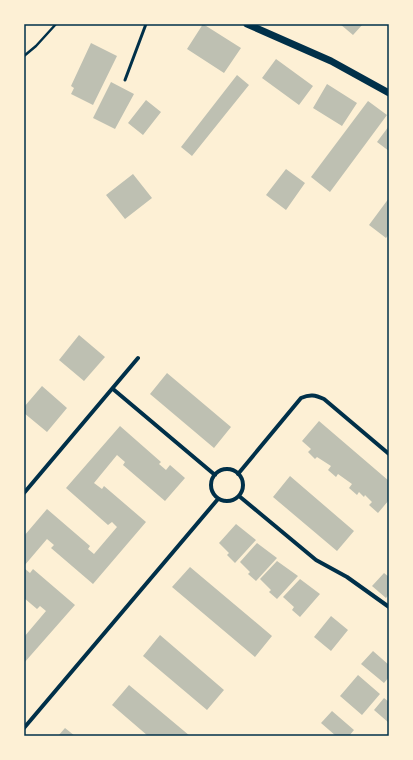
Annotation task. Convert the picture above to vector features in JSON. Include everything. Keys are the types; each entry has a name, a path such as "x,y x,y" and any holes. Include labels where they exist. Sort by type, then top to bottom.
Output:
{"street":[{"path":"247,24 330,60 389,93"},
{"path":"24,493 138,358"},
{"path":"113,389 215,475"},
{"path":"238,474 301,398 308,395 315,395 324,399 389,454"},
{"path":"228,469 238,474 243,482 243,487 239,496 226,502 218,499 212,490 212,480 215,475 218,472 228,469"},
{"path":"239,496 316,560 347,578 389,607"},
{"path":"24,728 218,499"}],"lane":[{"path":"125,80 146,24"}],"path":[{"path":"24,56 36,46 56,24"}],"building":[{"path":"203,24 241,48 224,73 187,49"},
{"path":"340,24 363,24 353,35"},
{"path":"91,43 117,56 93,105 71,94 74,88 71,86"},
{"path":"276,59 313,86 299,105 262,78"},
{"path":"237,75 249,85 192,156 181,147"},
{"path":"111,82 134,94 115,129 93,118"},
{"path":"327,84 357,103 342,126 313,108"},
{"path":"146,100 161,112 143,135 128,123"},
{"path":"368,101 387,115 330,192 311,177"},
{"path":"389,126 389,151 377,142"},
{"path":"286,169 305,183 286,210 266,195"},
{"path":"133,174 152,198 125,219 106,195"},
{"path":"389,198 389,234 386,238 369,225"},
{"path":"79,335 105,357 84,381 59,360"},
{"path":"167,373 231,427 214,448 150,394"},
{"path":"42,386 67,408 47,432 24,413 24,407"},
{"path":"319,421 389,481 389,500 378,513 369,505 372,502 365,495 364,497 359,492 357,495 349,488 352,484 338,474 336,477 328,470 331,466 317,457 315,459 308,452 311,449 302,441"},
{"path":"120,426 161,462 159,464 166,470 170,465 185,478 165,501 123,465 125,462 117,455 94,483 102,489 104,486 146,522 93,584 51,548 54,545 47,539 24,566 24,536 47,509 90,546 88,549 94,554 117,527 112,522 108,525 66,488"},
{"path":"290,476 354,531 337,551 273,497"},
{"path":"236,524 256,540 235,563 227,555 229,553 219,543"},
{"path":"257,543 277,558 256,581 248,574 250,572 240,562"},
{"path":"277,561 298,576 277,599 269,592 271,590 260,579"},
{"path":"190,567 272,636 255,657 172,587"},
{"path":"24,568 30,573 33,569 75,605 24,663 24,637 46,611 40,606 37,609 24,598"},
{"path":"384,573 389,577 389,594 386,598 372,586"},
{"path":"300,579 320,594 300,617 292,610 294,607 283,597"},
{"path":"331,616 348,630 331,651 314,637"},
{"path":"160,635 224,690 207,710 143,656"},
{"path":"373,651 389,665 389,677 384,683 361,664"},
{"path":"358,675 380,694 362,715 340,696"},
{"path":"129,685 190,736 148,736 112,705"},
{"path":"384,698 389,702 389,723 374,710"},
{"path":"332,711 354,730 349,736 336,736 321,723"},
{"path":"65,728 75,736 58,736"}]}
